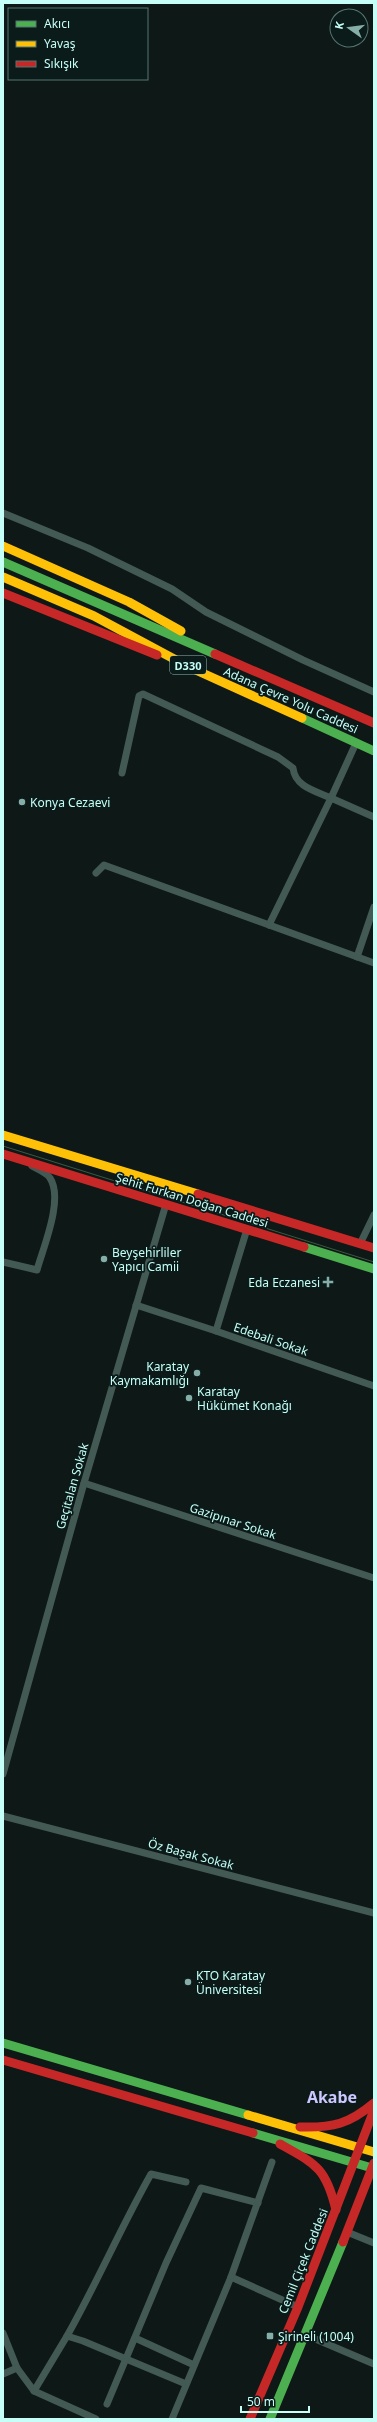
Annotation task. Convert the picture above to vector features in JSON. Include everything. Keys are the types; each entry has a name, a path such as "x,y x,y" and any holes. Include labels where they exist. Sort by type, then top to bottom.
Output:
{"main road":[{"path":"3,546 151,613 207,649"},
{"name":"Adana Çevre Yolu Caddesi","path":"3,562 207,649 374,723"},
{"name":"Adana Çevre Yolu Caddesi","path":"3,577 94,616 190,667 374,751"},
{"path":"3,593 98,633 190,667"},
{"name":"Şehit Furkan Doğan Caddesi","path":"3,1135 374,1248"},
{"name":"Şehit Furkan Doğan Caddesi","path":"3,1154 374,1269"},
{"path":"3,2043 374,2152"},
{"path":"3,2060 354,2162 373,2166 306,2335 270,2419"},
{"path":"279,2125 315,2128 342,2126 358,2117 374,2103"},
{"name":"Cemil Çiçek Caddesi","path":"250,2419 298,2307 374,2110"},
{"path":"264,2136 314,2163 324,2173 331,2185 336,2210"}],"street":[{"path":"3,513 88,548 172,589 213,616 303,660 374,692"},
{"path":"122,773 139,696 143,694 278,757 293,768 294,777 298,782 374,818"},
{"path":"269,925 356,743"},
{"path":"96,873 104,865 374,963"},
{"path":"357,957 374,907"},
{"path":"3,1262 37,1270 55,1207 54,1189 50,1177 25,1161"},
{"name":"Geçitalan Sokak","path":"3,1774 84,1483 166,1204"},
{"path":"360,1244 374,1215"},
{"name":"Edebali Sokak","path":"247,1229 216,1331 374,1386"},
{"path":"136,1305 216,1331"},
{"name":"Gazipınar Sokak","path":"84,1483 374,1578"},
{"name":"Öz Başak Sokak","path":"3,1816 374,1913"},
{"path":"172,2419 231,2277 272,2162"},
{"path":"34,2391 89,2298 126,2218 151,2174 186,2182"},
{"path":"107,2404 201,2188 258,2203"},
{"path":"347,2232 374,2243"},
{"path":"231,2277 298,2307"},
{"path":"3,2333 17,2368 34,2391 96,2419"},
{"path":"306,2335 374,2364"},
{"path":"67,2336 83,2340 186,2384"},
{"path":"135,2338 194,2364"},
{"path":"3,2374 17,2368"}],"tram line":[{"path":"3,1146 374,1262"}],"traffic: fast":[{"path":"3,562 215,654"},
{"path":"302,718 374,751"},
{"path":"304,1247 374,1269"},
{"path":"3,2043 248,2115"},
{"path":"253,2133 372,2168"},
{"path":"270,2419 343,2242"}],"traffic: slow":[{"path":"3,546 129,602 181,631"},
{"path":"3,577 94,616 189,667 302,718"},
{"path":"3,1135 198,1194"},
{"path":"248,2115 374,2152"}],"traffic: jam":[{"path":"3,593 157,655"},
{"path":"215,654 374,723"},
{"path":"3,1154 304,1247"},
{"path":"198,1194 374,1248"},
{"path":"3,2060 253,2133"},
{"path":"300,2127 322,2127 340,2123 357,2116 374,2103"},
{"path":"250,2419 298,2307 374,2110"},
{"path":"280,2144 303,2157 318,2169 328,2185 336,2210"},
{"path":"343,2242 374,2163"}],"place":[{"name":"Konya Cezaevi","path":"22,802"},
{"name":"Beyşehirliler Yapıcı Camii","path":"104,1259"},
{"name":"Eda Eczanesi","path":"328,1282"},
{"name":"Karatay Kaymakamlığı","path":"197,1373"},
{"name":"Karatay Hükümet Konağı","path":"189,1398"},
{"name":"KTO Karatay Üniversitesi","path":"188,1982"},
{"name":"Şirineli (1004)","path":"270,2336"}],"district":[{"name":"Akabe","path":"332,2097"}]}
